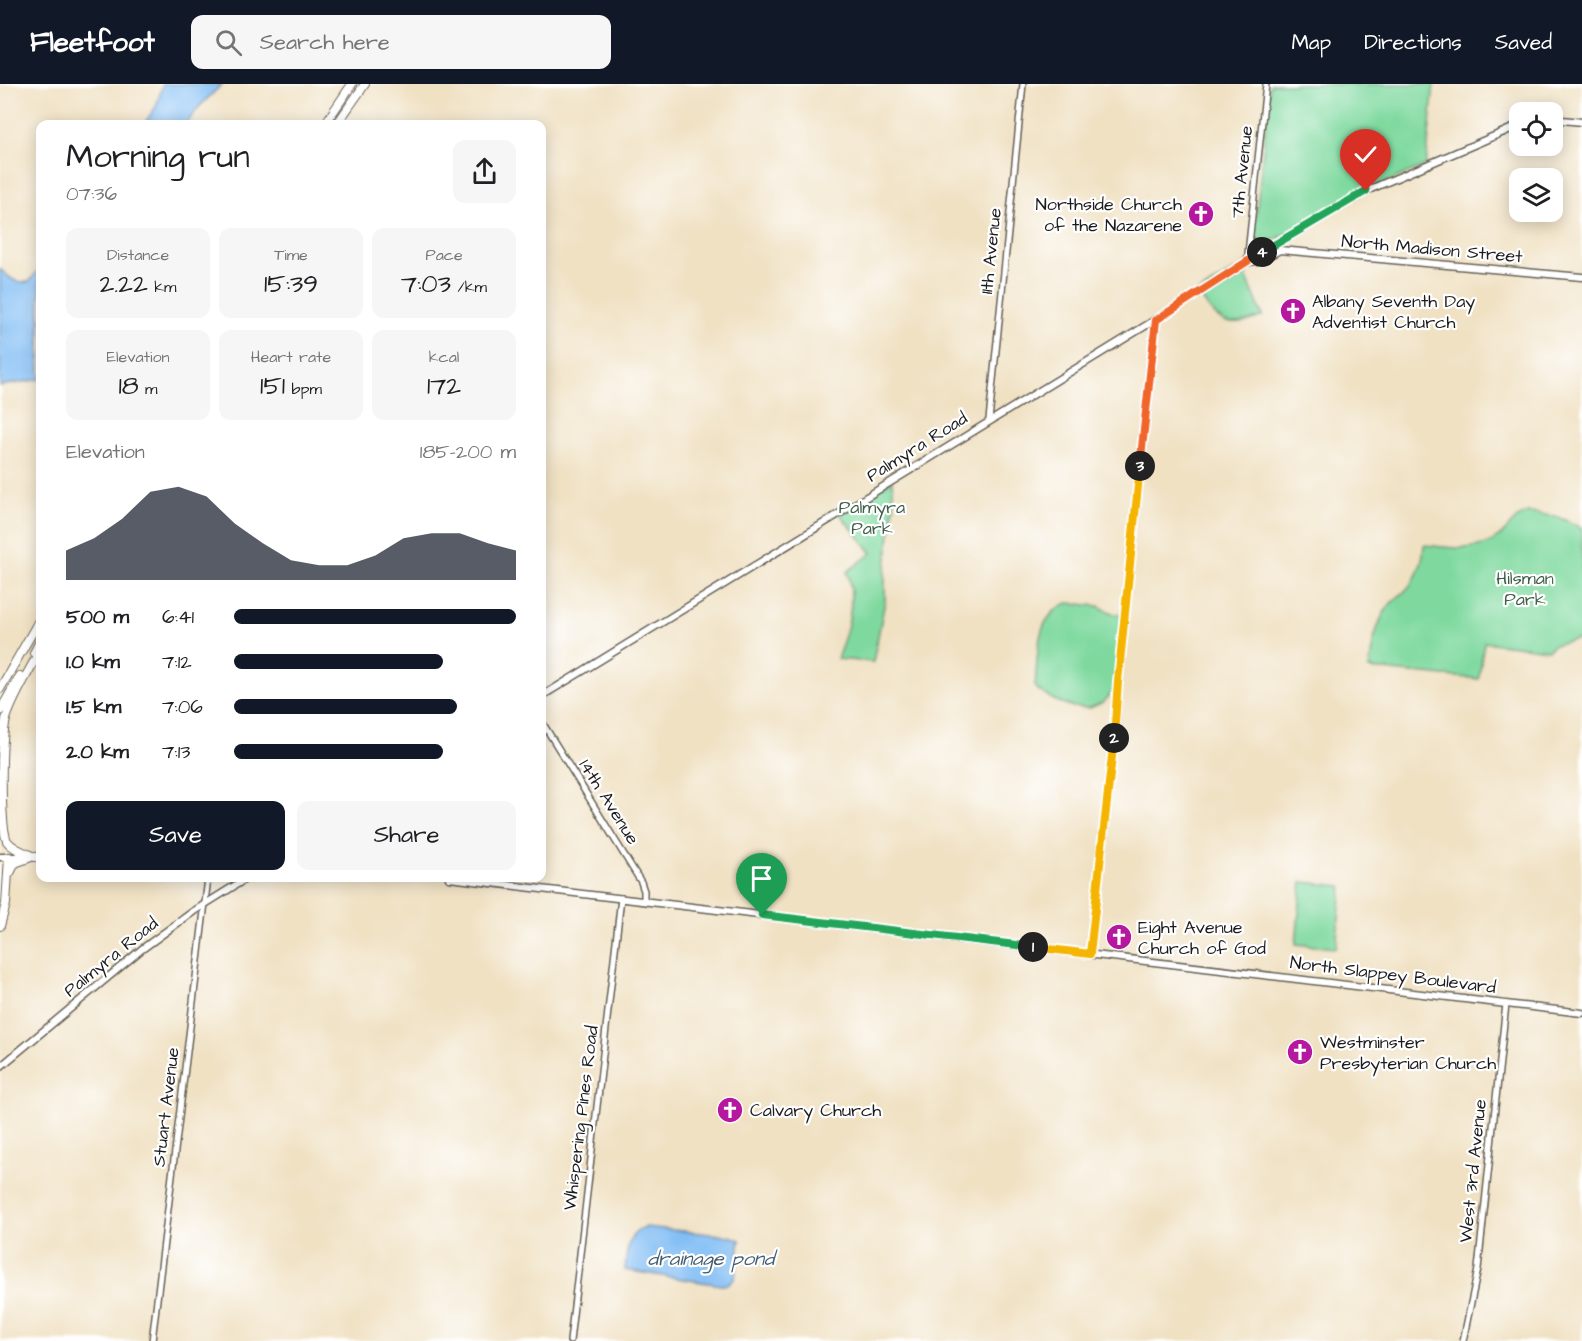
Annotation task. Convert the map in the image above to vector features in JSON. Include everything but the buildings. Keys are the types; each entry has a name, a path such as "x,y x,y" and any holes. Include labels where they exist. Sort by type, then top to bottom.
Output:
{"highway":[{"path":"325,120 346,84"},
{"path":"326,120 351,84"},
{"path":"340,120 365,84"},
{"path":"0,689 36,627"},
{"path":"0,679 34,631"},
{"path":"0,711 36,648"},
{"path":"35,857 13,847 3,833 1,765 6,717 36,657"},
{"path":"4,857 8,880"},
{"path":"0,926 4,915 10,870 15,863 35,857"}],"main road":[{"path":"1563,120 1582,122"},
{"name":"Palmyra Road","path":"546,694 1366,191 1509,130"},
{"name":"Palmyra Road","path":"1247,262 1258,261 1280,250"},
{"name":"North Madison Street","path":"1280,250 1582,277"},
{"path":"4,857 35,857"},
{"name":"Palmyra Road","path":"0,1067 142,949 241,882"},
{"name":"North Slappey Boulevard","path":"483,882 1582,1013"}],"street":[{"name":"11th Avenue","path":"989,420 1023,84"},
{"name":"7th Avenue","path":"1247,262 1266,84"},
{"path":"1090,954 1117,716 1118,681 1156,320"},
{"name":"14th Avenue","path":"546,728 641,882 644,901"},
{"name":"Stuart Avenue","path":"152,1341 208,882"},
{"name":"Whispering Pines Road","path":"570,1341 621,898"},
{"name":"West 3rd Avenue","path":"1463,1341 1478,1269 1506,1004"}],"green space":[{"path":"1270,84 1434,84 1426,165 1366,191 1305,227 1271,241 1257,240 1254,235"},
{"path":"1246,263 1246,276 1263,316 1240,323 1224,321 1211,311 1198,293"},
{"name":"Palmyra Park","path":"892,480 894,506 885,573 885,601 873,662 837,659 850,616 851,594 847,572 872,553 839,513"},
{"name":"Hilsman Park","path":"1529,513 1557,517 1582,529 1582,638 1553,645 1548,650 1484,642 1479,679 1369,669 1380,621 1390,605 1405,591 1416,576 1421,564 1424,545 1464,548 1483,545 1500,536 1516,519"},
{"path":"1068,603 1098,606 1114,614 1125,615 1116,688 1104,702 1090,708 1073,707 1054,700 1035,686 1038,650 1043,627 1057,609"},
{"path":"1302,882 1342,886 1336,948 1296,944"}],"water":[{"path":"163,84 222,84 189,120 147,120 156,107"},
{"path":"0,269 13,280 29,282 36,273 36,380 0,386"},
{"name":"drainage pond","path":"645,1227 730,1236 740,1240 735,1278 729,1284 721,1285 625,1270 627,1250 631,1239 634,1234"}],"place":[{"name":"Northside Church of the Nazarene","path":"1201,214"},
{"name":"Albany Seventh Day Adventist Church","path":"1293,311"},
{"name":"Eight Avenue Church of God","path":"1119,937"},
{"name":"Westminster Presbyterian Church","path":"1300,1052"},
{"name":"Calvary Church","path":"730,1110"}],"route":[{"path":"762,915 1090,954 1117,716 1116,699 1156,320 1256,256 1366,191"}]}
